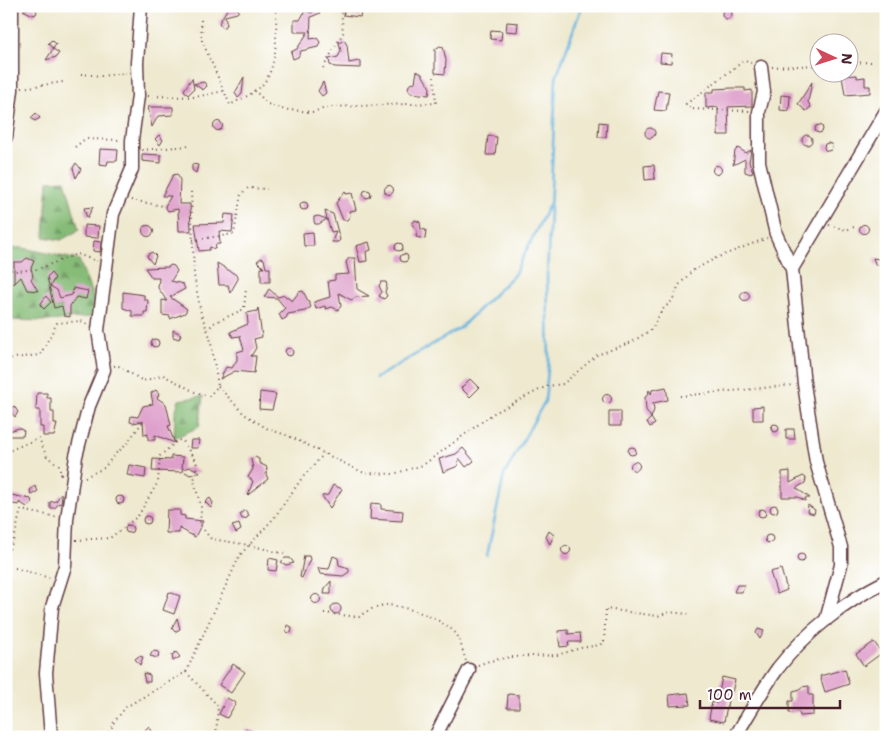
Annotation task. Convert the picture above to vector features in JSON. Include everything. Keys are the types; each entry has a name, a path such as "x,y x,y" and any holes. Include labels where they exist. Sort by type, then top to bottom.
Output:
{"street":[{"path":"6,137 12,90 12,6"},
{"path":"51,737 46,673 52,607 65,566 67,519 76,456 85,421 104,370 98,330 113,214 132,169 132,146 138,96 137,63 141,6"},
{"path":"761,67 764,92 759,112 760,162 776,234 792,269 804,384 816,462 840,547 841,566 826,620"},
{"path":"792,269 817,223 886,111"},
{"path":"735,737 778,669 826,620 858,596 886,581"},
{"path":"435,737 469,670"}],"path":[{"path":"201,20 202,41 230,105 263,85 270,72 274,58 276,6"},
{"path":"322,68 343,32 341,6"},
{"path":"759,112 690,109 686,104 745,60 761,67 810,65"},
{"path":"860,63 871,62"},
{"path":"81,74 101,76 126,74 137,63"},
{"path":"254,90 268,104 280,109 312,112 330,107 436,103 434,78"},
{"path":"12,90 63,82"},
{"path":"138,96 195,97 224,91"},
{"path":"75,147 85,139 132,146 189,146"},
{"path":"193,240 234,234 241,194 248,188 266,189"},
{"path":"191,190 194,275 218,386 244,414 268,429 289,436 364,473 393,474 423,465 494,413 547,386 563,384 597,355 632,342 652,329 662,310 672,301 679,285 692,271 716,258 776,234"},
{"path":"121,198 163,206"},
{"path":"817,223 846,230 857,226"},
{"path":"6,269 17,271 38,269 77,254 107,264"},
{"path":"207,330 214,323 244,309 246,288"},
{"path":"6,359 40,355 57,323 81,321 98,330"},
{"path":"104,370 118,365 143,381 163,375 196,392 209,396 218,386"},
{"path":"680,396 804,384"},
{"path":"6,452 39,438 47,457 59,465 61,474 74,480 104,468 114,454 125,446 144,420"},
{"path":"66,541 110,538 138,516 158,482 160,456 178,440 183,441 197,464 194,481 201,507 200,525 211,539 249,544 286,554"},
{"path":"108,737 114,722 126,707 186,672 240,554 274,518 302,478 325,453"},
{"path":"6,553 13,547 15,528 21,510 67,519"},
{"path":"15,568 60,580"},
{"path":"324,613 359,617 363,613 386,605 442,622 457,636 469,670 489,661 512,657 558,656 580,648 600,645 604,641 606,609 658,616 669,612 688,614"},
{"path":"186,672 218,706 216,737"}],"green space":[{"path":"65,180 79,230 61,240 44,237 48,181"},
{"path":"6,248 23,248 79,260 100,316 48,321 6,320"},
{"path":"203,396 199,427 174,438 175,413 179,400"}],"building":[{"path":"229,6 236,6 239,11 225,16 227,25 223,28 219,23"},
{"path":"346,6 353,6 361,11 360,17 343,15"},
{"path":"34,7 37,12 33,15 23,10"},
{"path":"317,8 320,13 311,17 310,39 317,38 320,42 318,47 301,51 298,57 293,59 291,52 297,49 308,32 294,32 294,20 300,20 305,11 312,13"},
{"path":"727,9 732,14 727,19 722,14"},
{"path":"507,22 518,23 517,32 506,31"},
{"path":"491,30 502,31 501,40 490,39"},
{"path":"52,40 56,44 53,49 48,43"},
{"path":"344,40 347,45 349,63 359,61 361,62 361,68 335,67 330,65 329,59 338,57 341,51 339,43"},
{"path":"440,46 443,47 446,60 445,74 435,73 435,49"},
{"path":"53,49 59,53 56,57 46,60"},
{"path":"661,53 672,54 671,63 660,62"},
{"path":"417,71 422,74 430,88 429,95 411,93 408,89 409,85 415,82"},
{"path":"244,77 242,94 238,98 235,93"},
{"path":"865,77 865,86 870,86 870,93 845,95 843,82 860,82 860,78"},
{"path":"192,78 194,89 188,95 184,90"},
{"path":"204,82 207,86 203,90 194,84"},
{"path":"323,82 326,93 322,96 318,91"},
{"path":"812,82 808,102 811,107 806,111 798,104"},
{"path":"745,88 745,91 752,90 752,106 728,107 729,135 718,135 718,107 706,108 706,92 714,92 714,89"},
{"path":"658,91 669,92 666,111 654,110"},
{"path":"781,95 790,96 789,111 780,110"},
{"path":"148,107 173,107 173,115 158,116 152,127"},
{"path":"36,113 40,118 35,121 31,118"},
{"path":"218,121 223,126 218,131 213,126"},
{"path":"599,122 607,123 606,137 598,137"},
{"path":"819,125 823,129 819,133 815,129"},
{"path":"648,128 652,128 655,133 654,137 648,138 645,135 645,131"},
{"path":"159,135 163,140 160,145 155,139"},
{"path":"807,135 812,140 807,145 802,140"},
{"path":"488,136 497,137 495,155 486,155"},
{"path":"828,143 832,147 828,151 824,147"},
{"path":"738,148 746,153 751,150 749,162 753,171 751,174 745,172 745,159 733,165 735,151"},
{"path":"100,149 118,150 117,161 108,161 107,165 99,164"},
{"path":"142,154 161,155 161,163 142,161"},
{"path":"76,163 81,169 76,178 73,168"},
{"path":"192,164 198,165 196,173 192,170"},
{"path":"654,165 655,179 645,180 644,166"},
{"path":"717,166 721,170 717,174 713,170"},
{"path":"177,174 180,180 179,204 190,204 191,231 179,231 178,209 168,211 165,206 171,196 162,196 173,175"},
{"path":"389,185 394,190 389,195 384,190"},
{"path":"367,190 371,194 367,198 363,194"},
{"path":"345,191 346,194 352,193 356,210 349,211 350,216 347,220 343,220 336,203"},
{"path":"304,202 308,206 304,210 300,206"},
{"path":"93,207 87,218 84,208"},
{"path":"325,211 333,214 340,240 338,242 332,242 336,231 331,232"},
{"path":"225,214 234,215 232,232 219,231 220,244 216,244 215,249 210,247 209,250 199,251 195,224 224,223"},
{"path":"318,216 327,219 319,224 315,224 314,217"},
{"path":"415,220 420,222 421,229 426,230 425,239 416,237 417,231 412,224"},
{"path":"864,224 869,229 864,234 859,229"},
{"path":"84,225 99,226 98,238 84,237"},
{"path":"148,225 154,231 148,237 142,231"},
{"path":"313,232 314,246 304,246 303,233"},
{"path":"94,241 101,242 100,252 93,251"},
{"path":"369,242 371,250 366,252 367,261 360,262 356,246"},
{"path":"399,243 403,247 399,251 395,247"},
{"path":"152,252 156,256 153,264 147,255"},
{"path":"404,254 408,258 404,262 400,258"},
{"path":"27,258 34,261 31,268 33,276 31,279 38,291 27,290 21,277 14,284 14,262 22,262"},
{"path":"261,258 264,259 266,268 270,268 270,282 261,282 261,268 264,268 257,261"},
{"path":"349,258 355,258 357,289 369,296 356,297 351,300 339,293 341,306 338,310 332,307 326,309 325,306 316,309 314,302 330,297 328,281 335,280 335,275 349,274 346,262"},
{"path":"873,258 879,259 881,264 876,266"},
{"path":"217,263 238,276 230,293 228,285 219,285"},
{"path":"171,265 177,271 171,281 183,284 185,289 170,297 187,309 185,313 170,319 170,316 162,315 162,300 167,301 158,288 159,278 152,278 145,268 168,267"},
{"path":"51,273 55,278 50,286 57,290 60,298 72,295 73,288 88,291 86,299 76,297 70,306 70,317 64,316 62,306 54,308 47,277"},
{"path":"381,282 386,282 387,286 385,292 387,296 384,299 379,296 382,292 379,286"},
{"path":"269,289 278,297 284,295 292,301 299,292 303,291 311,307 305,311 288,314 282,320 279,314 285,308 277,298 264,297"},
{"path":"745,291 750,296 745,301 740,296"},
{"path":"123,292 144,295 144,300 148,300 147,312 144,312 144,316 132,316 132,311 123,308"},
{"path":"46,296 51,302 44,309 40,305"},
{"path":"258,308 262,337 254,339 256,348 251,356 256,356 254,373 235,371 220,379 226,367 232,368 237,360 237,352 244,350 240,336 233,337 230,332 248,324 247,313 257,311"},
{"path":"173,330 181,334 179,339 173,337"},
{"path":"155,339 159,343 155,347 151,343"},
{"path":"289,348 293,352 289,356 285,352"},
{"path":"470,379 479,388 470,397 461,388"},
{"path":"666,387 668,400 653,403 654,410 651,418 646,410 645,397 648,395 649,390 651,394 652,390"},
{"path":"156,390 159,394 157,398 166,404 171,425 168,426 175,443 155,435 155,440 148,440 148,434 144,435 143,421 130,422 131,416 138,417 143,406 153,404 151,393"},
{"path":"260,392 276,394 272,410 259,409"},
{"path":"37,393 47,393 47,398 51,398 51,412 54,412 54,424 57,424 54,436 43,436 43,427 40,427 40,410 36,410"},
{"path":"607,395 611,399 607,403 603,399"},
{"path":"14,406 18,412 15,417 9,410"},
{"path":"763,406 763,420 753,420 753,407"},
{"path":"609,411 621,411 621,426 609,426"},
{"path":"651,418 655,424 650,427 647,422"},
{"path":"775,424 779,428 775,432 771,428"},
{"path":"19,428 24,431 23,436 8,436 9,431"},
{"path":"786,429 794,429 795,439 786,439"},
{"path":"191,440 199,440 198,448 190,448"},
{"path":"632,447 636,451 632,455 628,451"},
{"path":"463,448 474,461 466,467 459,458 458,466 443,472 439,459 456,454"},
{"path":"171,456 183,457 182,469 191,467 200,472 190,475 182,470 182,472 152,471 153,459 171,460"},
{"path":"255,457 259,459 259,463 267,467 266,474 268,479 248,495 253,481 248,477 253,469 251,459"},
{"path":"635,462 639,466 635,470 631,466"},
{"path":"129,465 146,468 145,478 127,475"},
{"path":"790,471 790,483 803,476 806,478 805,483 796,488 810,498 805,498 805,501 798,497 782,497 782,472"},
{"path":"333,485 342,489 330,508 322,496 328,495"},
{"path":"35,486 38,491 31,495 30,490"},
{"path":"6,494 31,499 32,503 27,507 19,502 19,505 6,503"},
{"path":"61,494 61,504 59,503 55,508 50,508 50,502 56,501"},
{"path":"120,496 124,500 120,504 116,500"},
{"path":"210,498 213,503 211,508 205,502"},
{"path":"371,503 381,504 381,509 403,511 402,521 370,519"},
{"path":"774,505 778,509 774,513 770,509"},
{"path":"808,505 815,510 814,514 807,512"},
{"path":"762,509 766,513 762,517 758,513"},
{"path":"167,510 180,510 180,515 185,516 185,519 203,521 195,537 179,528 179,533 166,533"},
{"path":"245,510 249,515 247,518 242,519 240,514"},
{"path":"147,516 151,520 147,524 143,520"},
{"path":"239,524 241,530 236,533 232,526"},
{"path":"129,525 133,529 129,533 125,529"},
{"path":"549,531 554,535 550,544 546,537"},
{"path":"769,535 773,539 769,543 765,539"},
{"path":"566,546 570,550 566,554 562,550"},
{"path":"801,554 805,558 801,562 797,558"},
{"path":"304,556 309,556 310,559 302,578 300,577"},
{"path":"333,556 338,558 339,565 349,568 349,572 343,576 320,574 318,568 329,569"},
{"path":"269,558 278,560 276,571 268,570"},
{"path":"285,558 290,558 294,563 286,565 281,562"},
{"path":"781,569 787,590 777,594 770,572"},
{"path":"331,581 331,594 324,594 325,588"},
{"path":"737,585 745,585 742,592 734,592"},
{"path":"169,592 180,596 174,614 163,610"},
{"path":"316,595 320,599 316,603 312,599"},
{"path":"336,604 341,609 336,614 331,609"},
{"path":"177,618 180,629 175,632 172,628"},
{"path":"287,625 292,627 291,633 286,632"},
{"path":"758,629 764,631 760,639 756,633"},
{"path":"568,630 568,634 580,633 581,642 568,642 569,646 560,647 558,631"},
{"path":"874,642 882,653 864,666 856,654"},
{"path":"153,651 159,652 158,658 150,656"},
{"path":"176,652 180,657 173,661 172,655"},
{"path":"139,656 143,657 140,665 135,659"},
{"path":"233,664 245,672 231,693 219,685"},
{"path":"845,669 849,684 825,692 820,676"},
{"path":"143,673 150,675 150,682 145,682"},
{"path":"722,677 735,680 731,696 729,695 724,722 709,719 712,702 717,703"},
{"path":"809,686 809,695 813,695 813,715 800,716 799,712 789,713 789,701 793,701 793,691"},
{"path":"688,693 690,705 670,706 669,695"},
{"path":"508,694 519,695 519,708 507,708"},
{"path":"227,698 236,703 227,718 219,714"},
{"path":"149,726 153,733 148,734 145,730"},
{"path":"246,728 263,737 241,737"}],"waterway":[{"path":"487,556 504,475 545,401 549,358 547,276 556,78 582,6"},
{"path":"376,378 460,328 514,275 550,203"}]}
